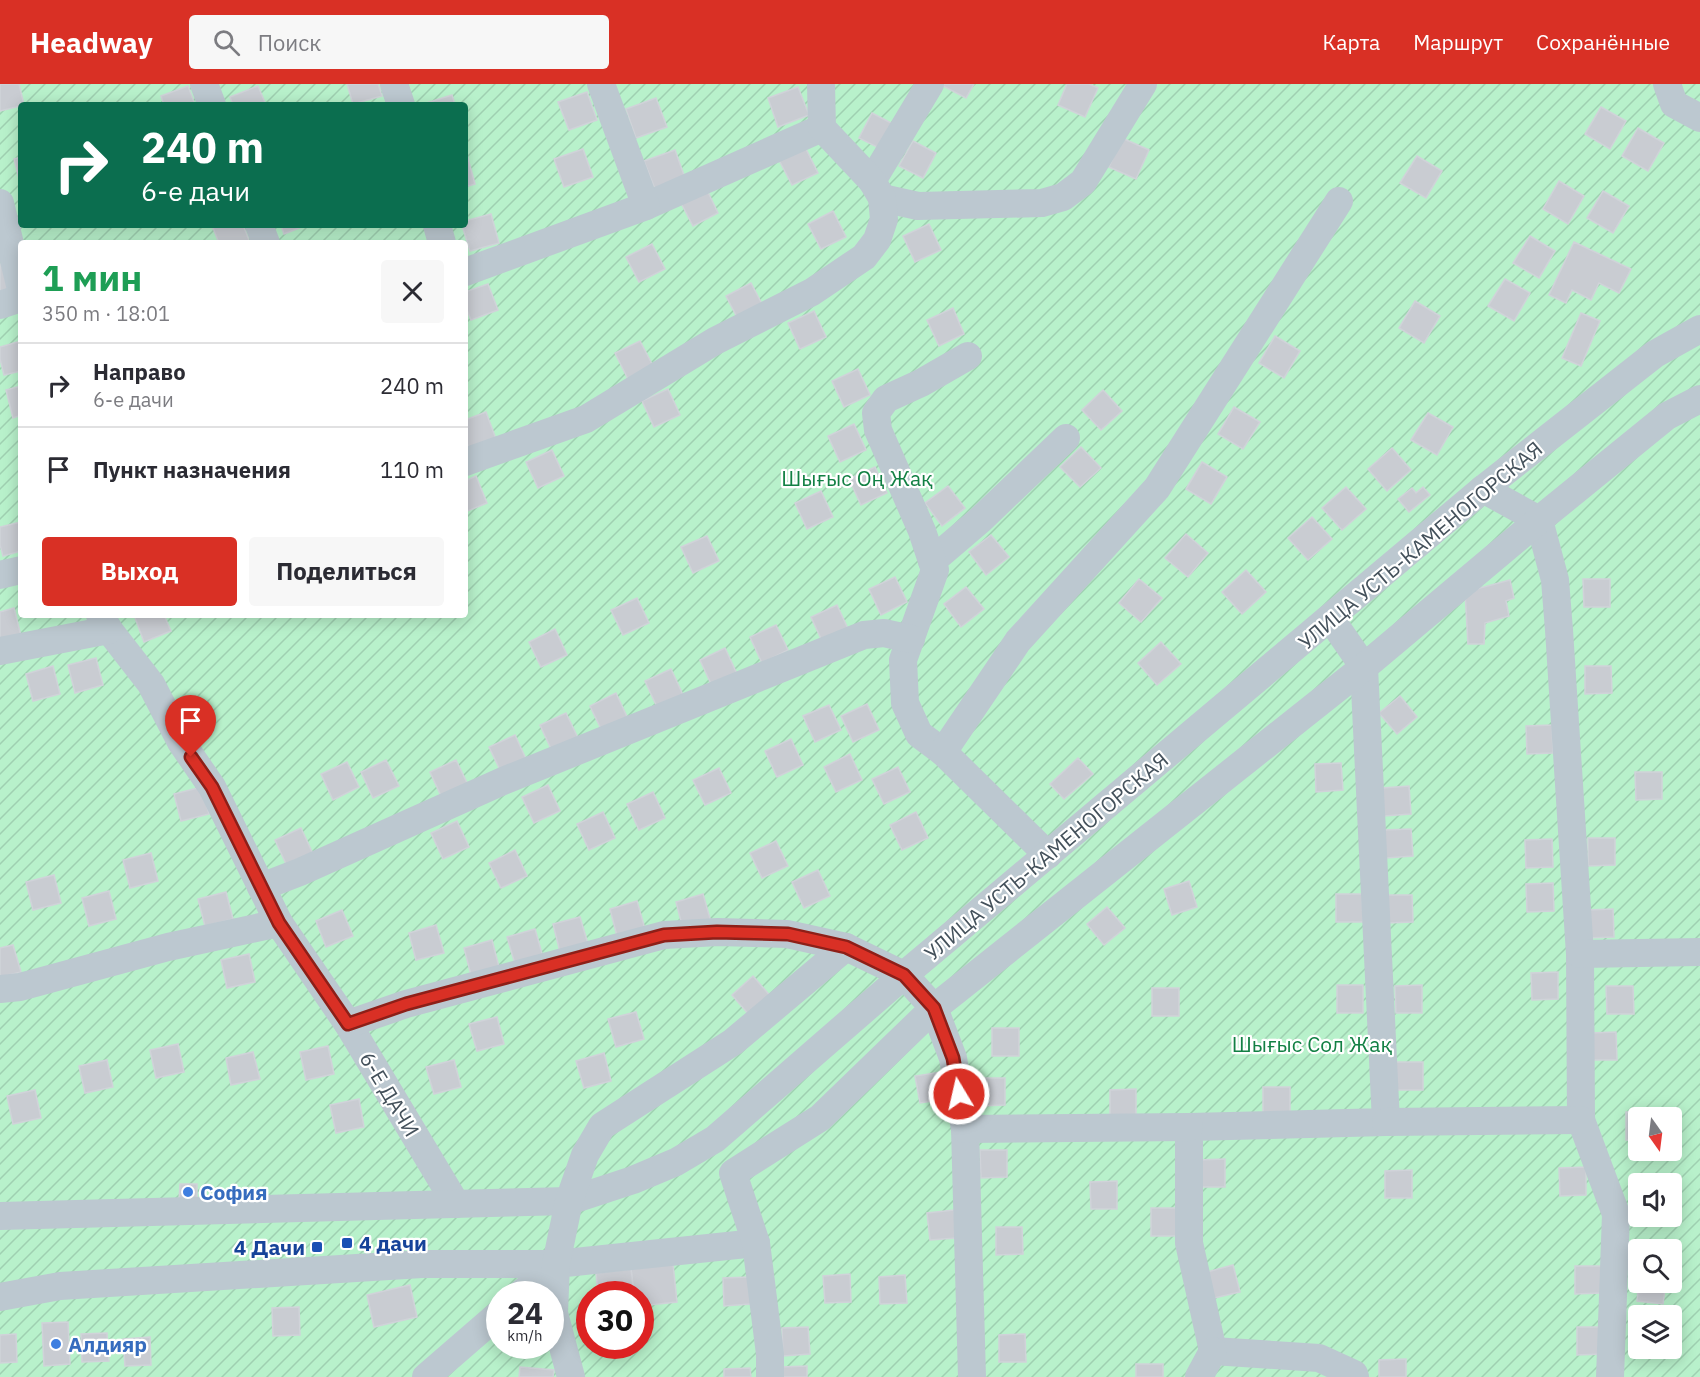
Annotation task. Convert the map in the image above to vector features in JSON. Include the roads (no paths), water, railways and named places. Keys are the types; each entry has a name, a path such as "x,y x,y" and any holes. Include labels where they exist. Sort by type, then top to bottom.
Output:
{"street":[{"path":"204,84 211,102"},
{"path":"394,84 400,102"},
{"path":"601,84 646,206"},
{"path":"821,84 822,128 877,189 918,206 1042,203 1063,196 1083,182 1143,84"},
{"path":"468,461 586,419 716,341 812,292 864,256 877,240 884,219 877,189 930,84"},
{"path":"1667,84 1674,104 1700,118"},
{"path":"468,271 646,206 822,128"},
{"path":"943,752 1018,641 1156,488 1339,201"},
{"path":"0,203 18,277"},
{"path":"0,305 18,299"},
{"name":"УЛИЦА УСТЬ-КАМЕНОГОРСКАЯ","path":"0,1216 569,1201 633,1180 665,1166 715,1139 904,975 1483,489 1654,354 1700,329"},
{"path":"968,356 921,383 886,399 876,413 878,430 922,531 935,570 903,660 905,704 919,734 943,752 1048,855"},
{"path":"733,1173 820,1118 934,1008 1364,667 1667,416 1700,399"},
{"path":"932,561 980,520 1066,438"},
{"path":"1483,489 1539,520 1555,580 1580,954 1581,1120 1616,1214 1610,1377"},
{"path":"0,575 18,571"},
{"path":"1330,618 1364,667 1386,1122"},
{"path":"0,651 104,623"},
{"name":"6-Е ДАЧИ","path":"104,623 151,684 181,741 212,787 279,923 348,1024 456,1204"},
{"path":"261,887 503,781 864,634 884,633 911,639"},
{"path":"0,989 20,987 168,947 279,923"},
{"path":"348,1024 406,1004 664,935 717,932 788,934 846,947 904,975 934,1008 953,1058 965,1129 972,1377"},
{"path":"571,1377 554,1313 556,1264 569,1201 585,1155 602,1126 733,1042 846,947"},
{"path":"1580,954 1700,952"},
{"path":"965,1129 1581,1120"},
{"path":"1189,1127 1189,1244 1213,1351 1199,1377"},
{"path":"715,1139 733,1173 756,1243 770,1354 770,1377"},
{"path":"0,1297 60,1286 422,1264 556,1264 756,1243"},
{"path":"536,1281 556,1264"},
{"path":"426,1377 486,1325"},
{"path":"1213,1351 1319,1358 1354,1374 1355,1377"}],"place":[{"name":"София","path":"188,1192"},
{"name":"4 дачи","path":"347,1243"},
{"name":"4 Дачи","path":"317,1247"},
{"name":"Алдияр","path":"56,1344"}],"park label":[{"name":"Шығыс Оң Жақ","path":"857,478"},
{"name":"Шығыс Сол Жақ","path":"1312,1044"}]}
